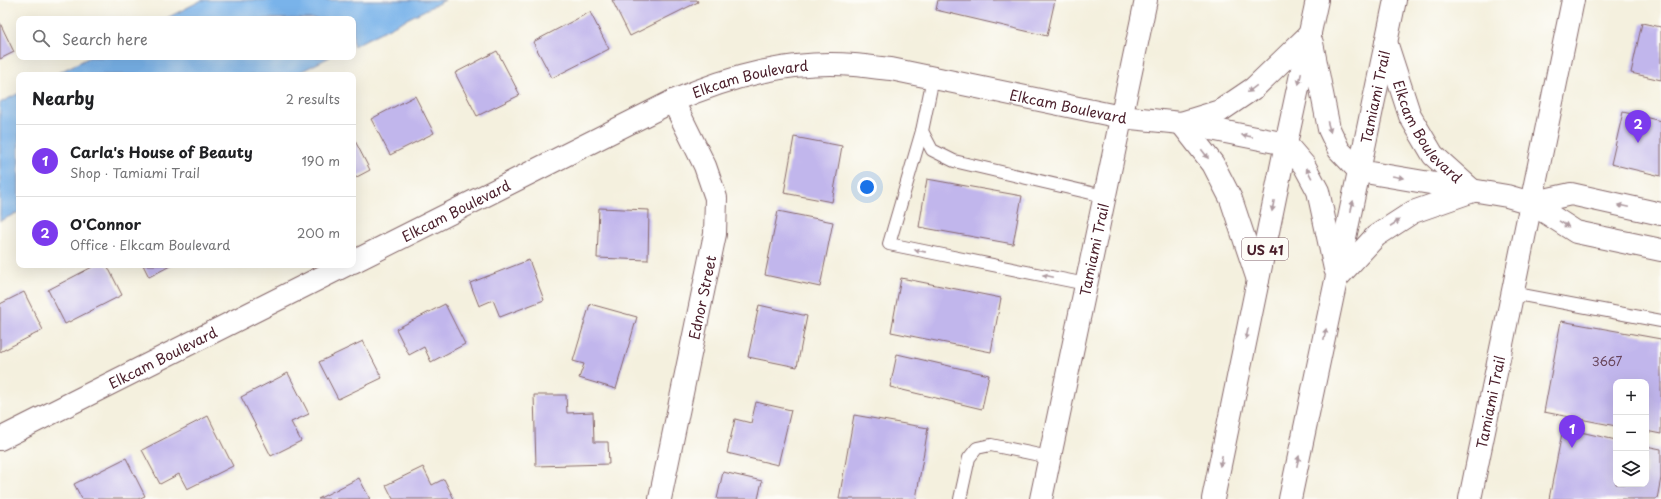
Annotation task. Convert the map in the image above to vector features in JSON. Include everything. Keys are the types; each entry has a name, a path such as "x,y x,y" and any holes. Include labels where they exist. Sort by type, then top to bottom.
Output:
{"street":[{"name":"Tamiami Trail","path":"1041,499 1146,0"},
{"name":"US 41","path":"1213,499 1286,144 1318,0"},
{"name":"Tamiami Trail","path":"1290,499 1395,0"},
{"name":"Tamiami Trail","path":"1470,499 1573,0"},
{"path":"1258,280 1232,199 1213,164 1181,123 1220,111 1254,88 1310,34"},
{"path":"1310,34 1328,129 1339,150 1359,171"},
{"name":"Elkcam Boulevard","path":"1386,42 1410,116 1433,155 1473,191"},
{"name":"Elkcam Boulevard","path":"356,260 673,102 709,86 744,75 781,68 817,64 854,65 891,69 1121,117 1181,123 1286,144"},
{"name":"Ednor Street","path":"660,499 715,234 716,198 705,166 673,102"},
{"path":"1286,144 1304,165 1318,191 1337,278"},
{"name":"Elkcam Boulevard","path":"1359,171 1506,196 1531,204 1576,232 1661,250"},
{"path":"1337,278 1376,236 1413,212 1473,191"},
{"path":"1531,204 1571,194 1661,214"},
{"name":"Elkcam Boulevard","path":"0,439 340,268"}],"lane":[{"path":"933,78 922,131 890,244 1086,284"},
{"path":"922,131 932,150 954,161 1104,196"},
{"path":"1512,293 1661,320"},
{"path":"960,499 969,458 976,448 991,445 1049,458"}],"water":[{"path":"202,0 445,0 356,44 356,16 171,16"},
{"path":"84,60 324,60 300,72 60,72"},
{"path":"16,95 16,213 0,221 0,103"}],"building":[{"path":"612,0 697,0 698,2 630,36"},
{"path":"938,0 1055,0 1047,36 936,10"},
{"path":"590,12 609,49 552,78 533,42"},
{"path":"0,23 14,52 0,59"},
{"path":"1642,23 1661,27 1661,80 1631,73"},
{"path":"497,51 520,95 477,116 455,73"},
{"path":"415,96 434,133 390,155 371,119"},
{"path":"1623,112 1661,121 1661,176 1611,164"},
{"path":"794,137 842,146 832,202 784,193"},
{"path":"356,143 370,170 356,177"},
{"path":"927,179 1022,196 1013,244 919,227"},
{"path":"599,208 649,210 648,260 597,258"},
{"path":"778,211 833,222 820,287 765,275"},
{"path":"529,260 544,300 500,317 493,300 479,306 470,283"},
{"path":"90,268 108,268 122,295 65,324 48,290"},
{"path":"144,268 166,268 149,277"},
{"path":"901,278 1001,298 991,352 891,332"},
{"path":"24,292 43,330 0,352 0,304"},
{"path":"445,304 465,344 431,362 424,347 409,355 396,329"},
{"path":"590,304 637,317 616,389 579,378 584,364 573,361"},
{"path":"759,305 807,316 797,367 748,357"},
{"path":"1561,321 1661,339 1661,434 1649,432 1649,379 1613,379 1613,425 1544,412"},
{"path":"363,341 382,378 338,399 319,362"},
{"path":"897,354 989,375 982,409 890,387"},
{"path":"288,373 309,414 291,422 301,441 271,456 241,397"},
{"path":"534,395 566,395 567,413 593,412 594,442 608,442 609,464 536,466"},
{"path":"756,402 791,410 778,465 727,453 735,419 751,423"},
{"path":"854,415 928,428 916,499 839,499"},
{"path":"208,416 233,466 187,489 179,474 160,484 142,450"},
{"path":"1563,428 1613,439 1613,487 1649,487 1649,447 1661,449 1661,478 1657,499 1549,499"},
{"path":"126,458 145,496 138,499 82,499 74,484"},
{"path":"423,467 432,485 444,479 454,499 393,499 386,485"},
{"path":"723,472 762,481 758,499 717,499"},
{"path":"359,478 370,499 318,499"}],"place":[{"name":"O'Connor","path":"1638,143"},
{"name":"Carla's House of Beauty","path":"1572,448"}]}
